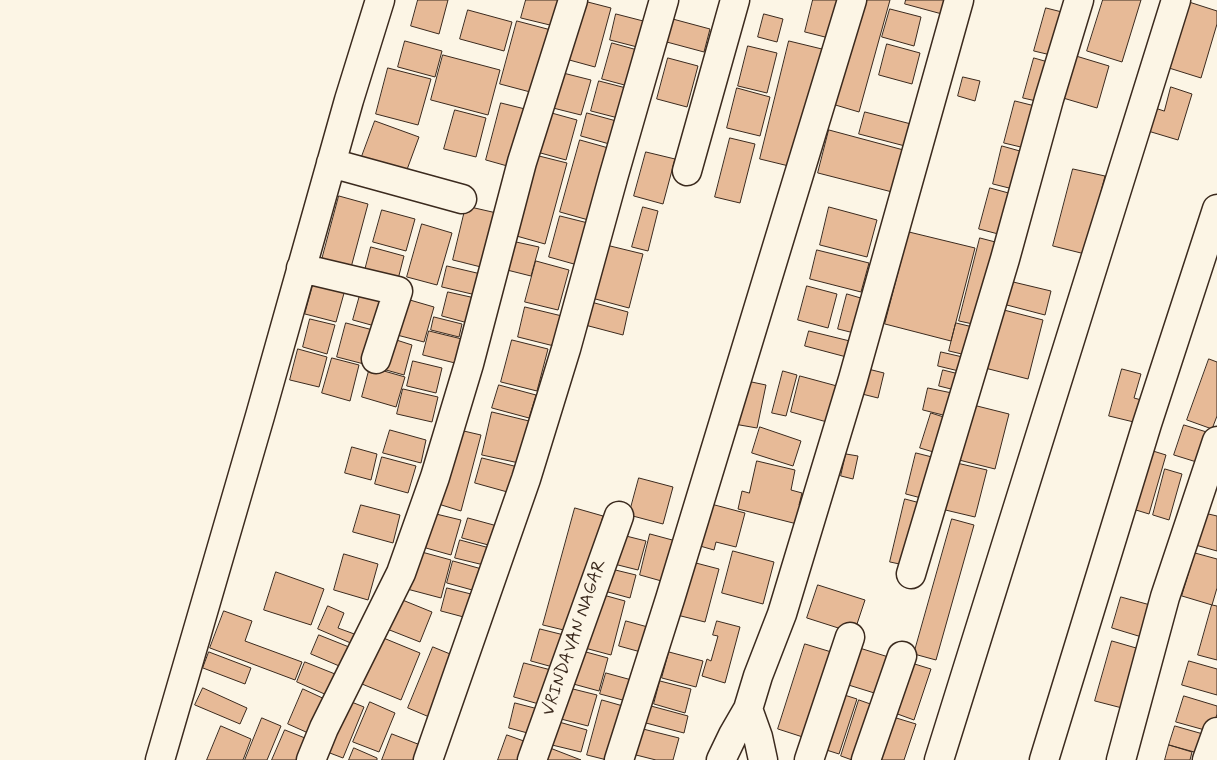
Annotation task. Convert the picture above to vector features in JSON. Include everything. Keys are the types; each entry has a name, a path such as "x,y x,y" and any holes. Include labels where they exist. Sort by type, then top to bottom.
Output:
{"street":[{"path":"160,760 349,100 380,0"},
{"path":"311,760 324,728 401,573 435,477 469,364 522,162 573,0"},
{"path":"428,760 526,479 549,405 664,0"},
{"path":"687,171 736,0"},
{"path":"619,760 670,599 852,0"},
{"path":"722,760 733,735 748,709 758,676 782,614 853,379 959,0"},
{"path":"911,574 1002,269 1048,99 1079,0"},
{"path":"939,760 1176,0"},
{"path":"331,163 462,199"},
{"path":"1044,760 1147,424 1217,209"},
{"path":"301,268 398,291 376,359"},
{"path":"1121,760 1164,597 1217,441"},
{"name":"VRINDAVAN NAGAR","path":"532,760 619,516"},
{"path":"810,760 850,637"},
{"path":"866,760 902,656"},
{"path":"748,709 758,737 763,760"},
{"path":"1207,760 1217,732"}],"building":[{"path":"418,0 448,0 439,34 411,26"},
{"path":"526,0 562,0 554,26 521,18"},
{"path":"580,0 611,8 595,67 562,58"},
{"path":"813,0 843,0 833,39 805,32"},
{"path":"860,0 890,0 859,112 832,104"},
{"path":"906,0 946,0 942,14 905,4"},
{"path":"1103,0 1141,0 1122,62 1087,51"},
{"path":"1189,2 1217,11 1217,24 1201,78 1169,68"},
{"path":"1046,8 1066,13 1055,56 1034,51"},
{"path":"890,9 921,17 914,46 882,37"},
{"path":"468,10 512,22 504,51 460,39"},
{"path":"616,14 651,23 645,49 610,40"},
{"path":"764,14 783,19 777,42 758,37"},
{"path":"669,18 710,29 704,52 663,41"},
{"path":"517,21 551,30 534,93 500,84"},
{"path":"405,41 442,51 435,77 398,67"},
{"path":"789,41 826,50 797,168 760,159"},
{"path":"612,43 641,51 632,87 602,79"},
{"path":"887,44 920,53 912,84 879,75"},
{"path":"748,46 777,53 767,93 738,86"},
{"path":"443,55 500,70 488,115 431,100"},
{"path":"1076,56 1109,66 1097,108 1063,98"},
{"path":"668,58 698,66 687,107 657,99"},
{"path":"1034,58 1055,64 1045,103 1023,98"},
{"path":"388,68 431,79 418,125 376,114"},
{"path":"559,72 591,80 581,115 549,107"},
{"path":"963,77 980,81 975,101 958,96"},
{"path":"599,81 630,89 622,119 591,111"},
{"path":"1171,87 1192,94 1178,140 1148,131 1155,108 1164,111"},
{"path":"737,88 770,97 760,136 727,128"},
{"path":"1015,101 1035,106 1025,148 1004,143"},
{"path":"501,103 533,111 518,169 486,160"},
{"path":"455,110 486,118 476,157 444,149"},
{"path":"548,112 577,120 566,160 537,152"},
{"path":"865,112 911,124 905,146 859,134"},
{"path":"587,113 620,122 613,145 581,136"},
{"path":"375,121 419,137 405,175 361,159"},
{"path":"829,130 911,152 900,194 818,173"},
{"path":"730,138 755,144 740,203 715,197"},
{"path":"580,140 612,149 592,221 560,212"},
{"path":"1002,146 1027,153 1017,190 993,184"},
{"path":"646,152 675,159 663,204 634,196"},
{"path":"535,155 567,163 545,244 513,235"},
{"path":"1073,169 1105,176 1085,254 1053,246"},
{"path":"990,188 1016,195 1006,236 979,229"},
{"path":"339,196 368,204 349,275 320,267"},
{"path":"466,206 501,214 489,269 453,260"},
{"path":"643,207 658,211 648,251 632,247"},
{"path":"829,207 877,220 867,257 820,245"},
{"path":"382,210 415,219 406,251 373,242"},
{"path":"560,216 592,224 581,266 549,257"},
{"path":"422,224 452,233 437,285 407,277"},
{"path":"909,232 975,248 951,341 885,324"},
{"path":"980,238 1003,244 982,326 959,321"},
{"path":"507,240 539,247 531,276 499,268"},
{"path":"602,244 643,254 629,308 588,297"},
{"path":"371,247 404,256 396,287 363,278"},
{"path":"817,250 869,263 861,292 810,279"},
{"path":"536,261 569,270 558,310 525,302"},
{"path":"447,266 481,274 476,295 442,287"},
{"path":"315,278 346,286 336,322 305,314"},
{"path":"1009,281 1051,291 1045,315 1003,304"},
{"path":"807,286 837,294 828,328 798,320"},
{"path":"362,288 391,296 382,328 353,320"},
{"path":"448,292 475,298 468,323 442,316"},
{"path":"847,294 871,301 862,335 838,329"},
{"path":"403,298 434,307 424,342 393,334"},
{"path":"591,302 628,312 623,335 585,325"},
{"path":"525,307 562,316 554,346 518,337"},
{"path":"996,308 1043,320 1028,379 981,367"},
{"path":"434,317 462,324 459,337 431,330"},
{"path":"310,319 335,325 327,354 303,347"},
{"path":"346,323 373,330 364,364 337,357"},
{"path":"956,323 973,327 966,355 949,351"},
{"path":"429,331 462,339 455,363 423,355"},
{"path":"809,331 858,343 854,359 805,346"},
{"path":"387,337 412,345 404,375 379,368"},
{"path":"512,340 548,349 537,391 501,382"},
{"path":"298,349 327,357 319,387 290,380"},
{"path":"941,352 967,358 963,372 938,366"},
{"path":"332,358 359,365 350,401 322,393"},
{"path":"1209,359 1217,362 1217,416 1212,429 1187,420"},
{"path":"413,361 442,368 436,393 407,386"},
{"path":"370,367 405,377 396,407 362,397"},
{"path":"868,369 884,373 878,398 862,394"},
{"path":"1122,369 1141,374 1134,398 1149,402 1142,424 1109,416"},
{"path":"943,370 967,376 963,392 939,386"},
{"path":"783,371 797,375 786,416 772,413"},
{"path":"800,376 837,386 827,422 791,412"},
{"path":"742,380 766,385 757,428 734,424"},
{"path":"499,385 536,395 529,418 492,408"},
{"path":"928,388 952,393 947,416 923,410"},
{"path":"403,389 438,397 432,422 397,414"},
{"path":"969,404 1009,414 995,469 955,459"},
{"path":"492,412 529,421 519,463 482,455"},
{"path":"931,413 950,419 940,454 920,448"},
{"path":"1184,425 1213,434 1203,464 1174,455"},
{"path":"760,427 801,441 793,466 752,453"},
{"path":"455,429 481,435 461,511 435,503"},
{"path":"390,430 426,440 421,463 383,453"},
{"path":"352,447 377,454 371,480 345,473"},
{"path":"1153,451 1166,455 1149,514 1136,510"},
{"path":"916,453 936,458 925,499 906,494"},
{"path":"846,454 858,456 853,479 841,476"},
{"path":"382,457 416,466 408,493 375,484"},
{"path":"482,458 518,467 511,493 475,483"},
{"path":"757,461 795,470 791,490 802,493 799,505 806,507 801,525 738,509 742,491 749,493"},
{"path":"948,461 987,470 975,517 937,508"},
{"path":"1165,469 1182,474 1169,520 1153,515"},
{"path":"639,478 673,487 663,524 629,515"},
{"path":"905,499 924,504 909,566 890,562"},
{"path":"711,504 745,513 736,547 716,542 714,550 700,546"},
{"path":"361,505 400,515 393,543 353,532"},
{"path":"575,508 603,516 572,632 543,625"},
{"path":"1200,512 1217,516 1217,551 1192,544"},
{"path":"436,514 461,520 451,555 426,548"},
{"path":"468,518 501,527 496,547 462,538"},
{"path":"952,519 974,525 936,660 914,654"},
{"path":"618,534 646,541 638,570 610,563"},
{"path":"650,534 676,541 665,582 640,575"},
{"path":"460,540 497,550 492,567 455,558"},
{"path":"418,551 451,560 441,598 407,589"},
{"path":"733,551 774,562 763,604 722,593"},
{"path":"1195,553 1217,559 1217,588 1212,605 1182,596"},
{"path":"344,554 378,564 368,600 334,590"},
{"path":"453,561 489,571 483,593 447,583"},
{"path":"692,562 719,569 705,622 677,615"},
{"path":"603,567 636,575 630,598 597,589"},
{"path":"276,572 324,589 311,625 264,610"},
{"path":"818,585 865,600 854,633 807,618"},
{"path":"447,588 483,597 475,620 441,611"},
{"path":"596,593 625,601 611,655 581,647"},
{"path":"1121,597 1154,606 1145,638 1112,628"},
{"path":"400,599 432,612 420,642 387,629"},
{"path":"1212,605 1217,606 1217,660 1198,655"},
{"path":"328,606 344,613 338,628 357,635 353,644 318,629"},
{"path":"224,611 252,621 245,641 302,662 295,680 210,648"},
{"path":"626,621 655,629 648,654 619,646"},
{"path":"717,621 740,627 725,683 702,676 707,659 711,661 718,636 713,635"},
{"path":"540,629 568,636 560,669 531,661"},
{"path":"319,635 359,651 351,671 311,654"},
{"path":"381,637 420,653 401,700 362,684"},
{"path":"1112,641 1143,650 1126,709 1095,701"},
{"path":"805,644 838,654 812,740 778,729"},
{"path":"853,646 895,659 884,696 842,683"},
{"path":"433,647 460,658 434,719 408,708"},
{"path":"575,649 608,658 599,691 566,682"},
{"path":"209,652 251,668 245,684 203,668"},
{"path":"669,652 703,661 696,687 662,678"},
{"path":"1189,661 1217,669 1217,695 1182,685"},
{"path":"305,662 345,678 336,699 297,682"},
{"path":"908,662 931,669 914,720 892,712"},
{"path":"524,663 555,671 546,706 514,697"},
{"path":"606,673 639,682 634,703 600,694"},
{"path":"660,681 691,689 685,713 654,704"},
{"path":"203,688 247,708 240,724 195,705"},
{"path":"569,688 597,695 588,726 561,719"},
{"path":"303,689 329,701 315,736 288,724"},
{"path":"838,693 857,699 839,754 820,748"},
{"path":"1184,696 1217,706 1217,714 1212,732 1176,722"},
{"path":"344,699 364,707 343,758 322,750"},
{"path":"602,700 630,708 607,760 587,755"},
{"path":"859,700 879,707 862,760 852,760 841,756"},
{"path":"370,702 395,713 379,752 353,742"},
{"path":"515,703 542,710 535,735 509,728"},
{"path":"651,706 688,716 684,733 646,723"},
{"path":"893,717 916,724 904,760 879,760"},
{"path":"262,718 281,726 267,760 245,760"},
{"path":"559,722 587,730 581,752 552,745"},
{"path":"221,726 251,739 243,760 207,760"},
{"path":"1175,726 1210,736 1205,755 1169,745"},
{"path":"643,729 679,738 673,760 656,760 636,755"},
{"path":"285,730 315,742 308,760 272,760"},
{"path":"392,734 428,748 423,760 382,760"},
{"path":"507,735 535,745 529,760 498,760"},
{"path":"1169,745 1192,752 1190,760 1165,760"},
{"path":"354,748 377,758 377,760 349,760"},
{"path":"550,748 581,760 545,760"}]}
